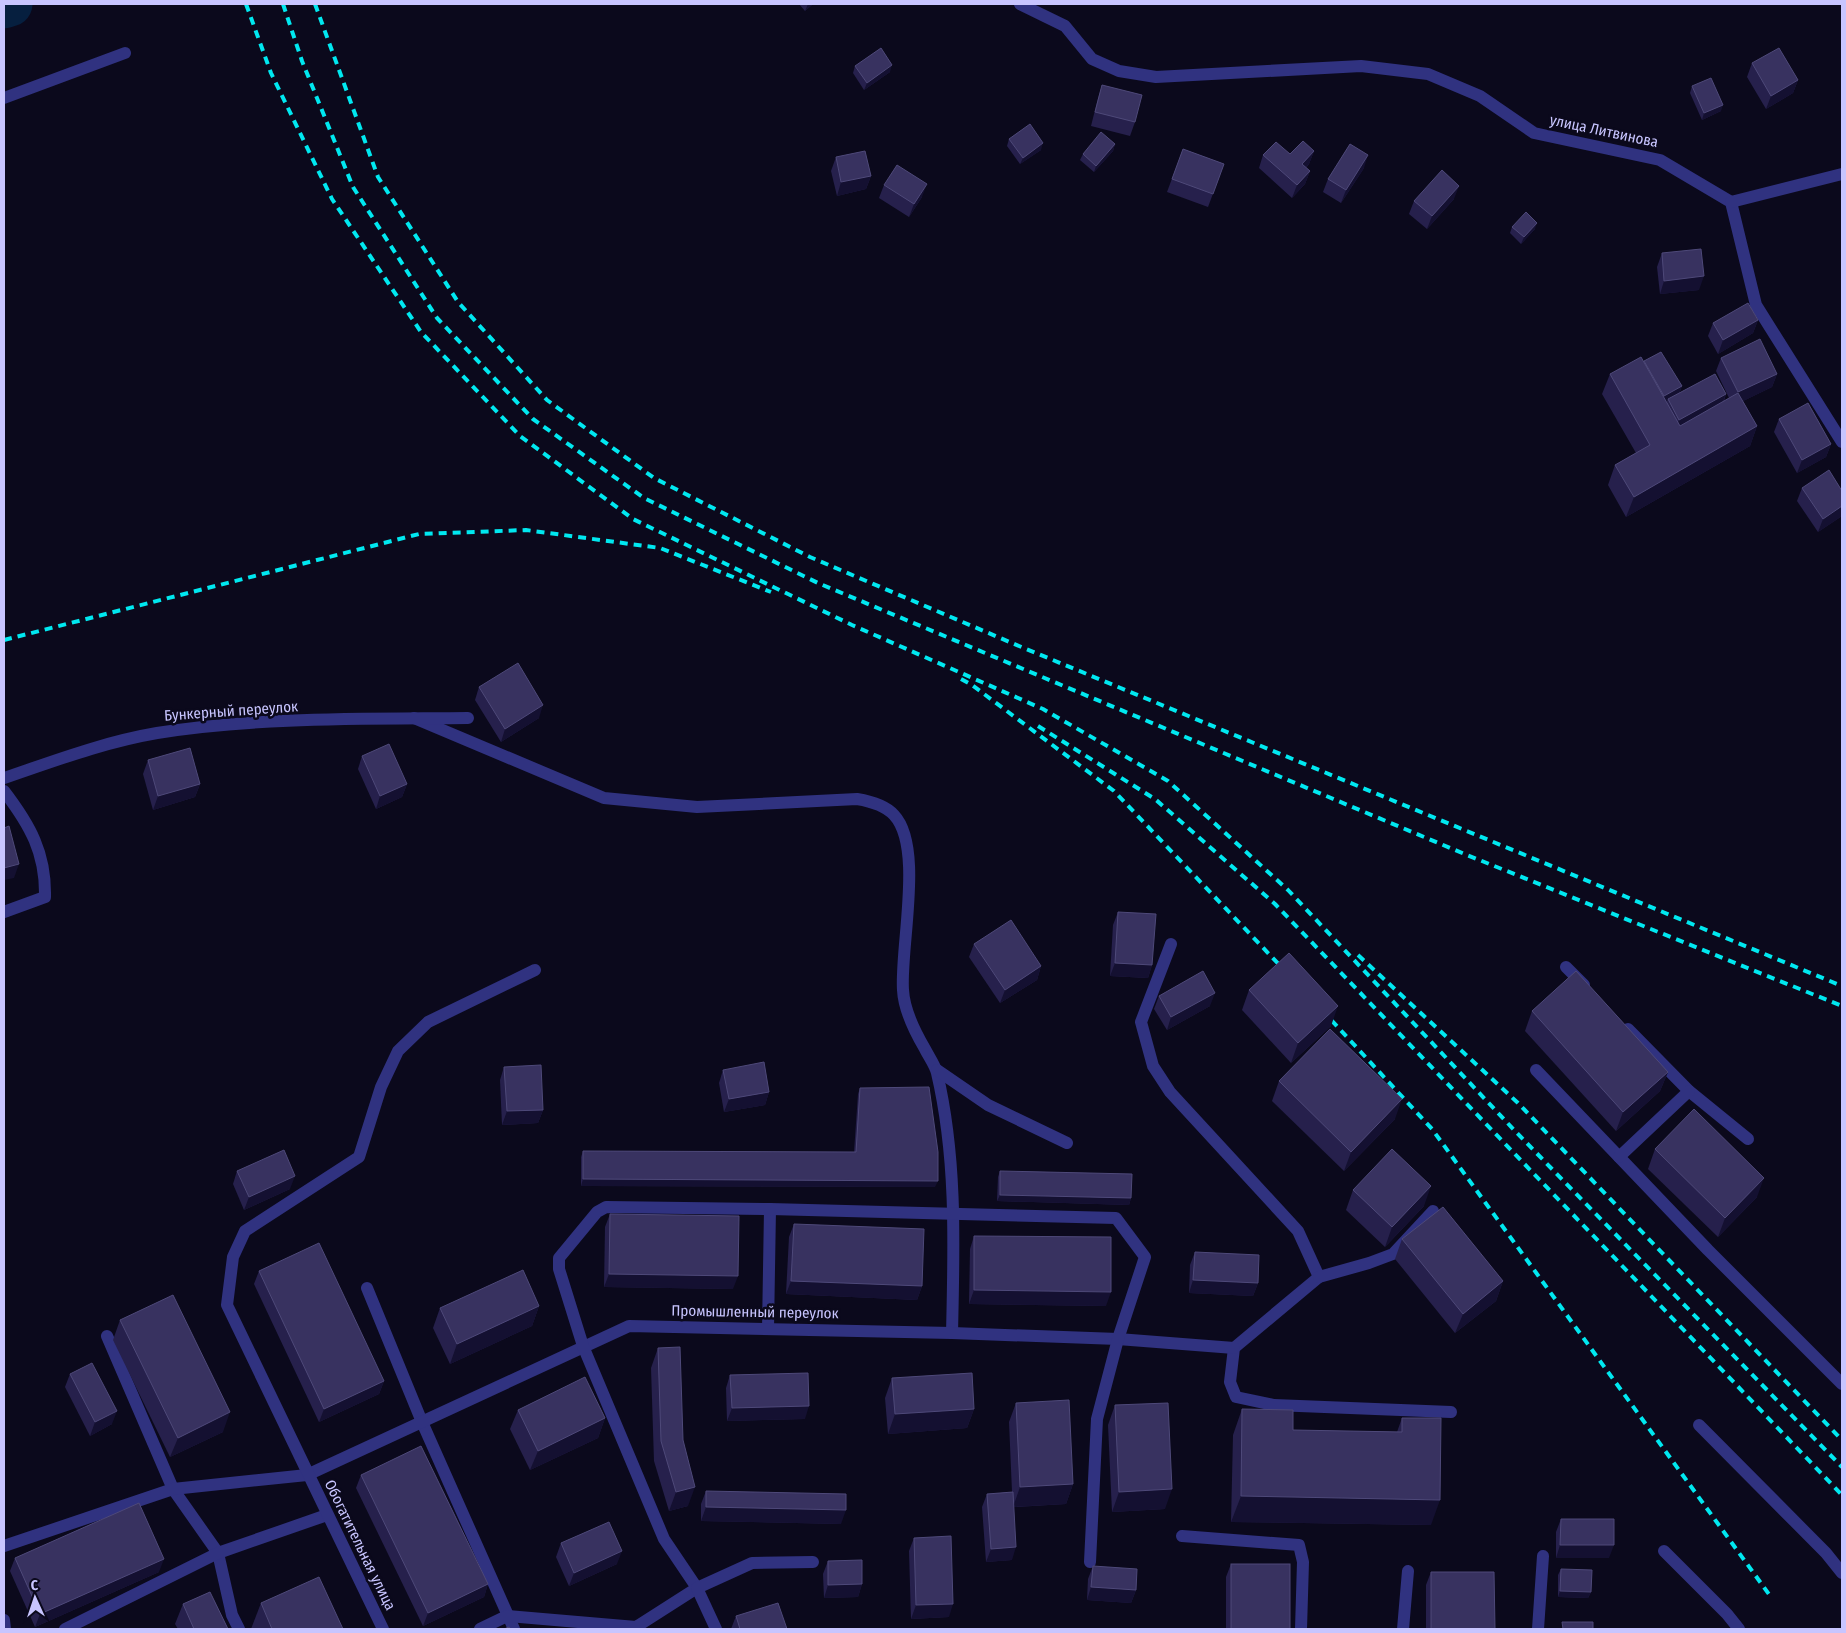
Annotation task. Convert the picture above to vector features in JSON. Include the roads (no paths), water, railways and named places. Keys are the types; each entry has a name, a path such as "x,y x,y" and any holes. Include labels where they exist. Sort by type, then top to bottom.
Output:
{"street":[{"name":"улица Литвинова","path":"1020,4 1065,26 1092,59 1119,71 1156,77 1361,66 1428,74 1480,96 1534,133 1660,160 1731,202"},
{"path":"4,98 125,53"},
{"path":"1842,174 1731,202 1756,305 1842,442"},
{"path":"414,718 604,798 697,808 857,799 872,802 894,815 907,838 908,899 903,990 914,1030 937,1070 948,1134 954,1213 952,1333"},
{"name":"Бункерный переулок","path":"4,778 110,743 158,733 260,723 468,718"},
{"path":"4,791 26,821 45,871 45,897 4,912"},
{"path":"1171,944 1141,1022 1152,1066 1170,1092 1298,1230 1319,1277"},
{"path":"1566,967 1594,994"},
{"name":"Обогатительная улица","path":"383,1629 307,1475 227,1305 233,1256 245,1231 359,1157 381,1087 398,1051 428,1022 535,970"},
{"path":"1621,1022 1689,1090 1748,1139"},
{"path":"937,1070 988,1105 1067,1143"},
{"path":"1536,1070 1708,1250 1842,1384"},
{"path":"1619,1157 1689,1090"},
{"path":"716,1629 696,1588 664,1539 583,1346 558,1269 559,1258 597,1212 606,1207 770,1209 1116,1218 1145,1257 1118,1339 1097,1419 1090,1562"},
{"path":"768,1329 770,1209"},
{"path":"1433,1211 1393,1254 1370,1263 1319,1277 1234,1348 1230,1382 1236,1397 1274,1404 1451,1412"},
{"path":"367,1288 422,1422 514,1629"},
{"name":"Промышленный переулок","path":"4,1546 173,1490 307,1475 629,1326 952,1333 1118,1339 1234,1348"},
{"path":"107,1336 173,1490 218,1553 232,1615 239,1629"},
{"path":"1698,1425 1826,1553 1842,1573"},
{"path":"65,1629 218,1553 327,1515"},
{"path":"1182,1536 1299,1544 1303,1562 1301,1629"},
{"path":"1664,1551 1727,1614 1738,1629"},
{"path":"1538,1629 1543,1556"},
{"path":"480,1629 507,1616 637,1628 696,1588 752,1563 813,1562"},
{"path":"1403,1629 1408,1572"},
{"path":"4,1620 5,1629"}],"waterway":[{"path":"4,6 10,4"}],"railway":[{"path":"246,4 271,73 332,199 421,332 520,436 633,519 852,625 1043,709 1168,781 1288,890 1516,1132 1842,1467"},
{"path":"283,4 302,61 353,187 437,318 533,419 644,498 818,583 1467,855 1842,1006"},
{"path":"315,4 378,177 458,302 547,400 654,478 810,557 1019,646 1842,986"},
{"path":"4,640 419,534 526,530 660,548 771,592"},
{"path":"961,679 972,685 1114,791 1288,974"},
{"path":"1038,726 1155,799 1275,904 1842,1495"},
{"path":"1358,955 1518,1103 1842,1440"},
{"path":"1322,1010 1432,1129 1771,1597"}]}
